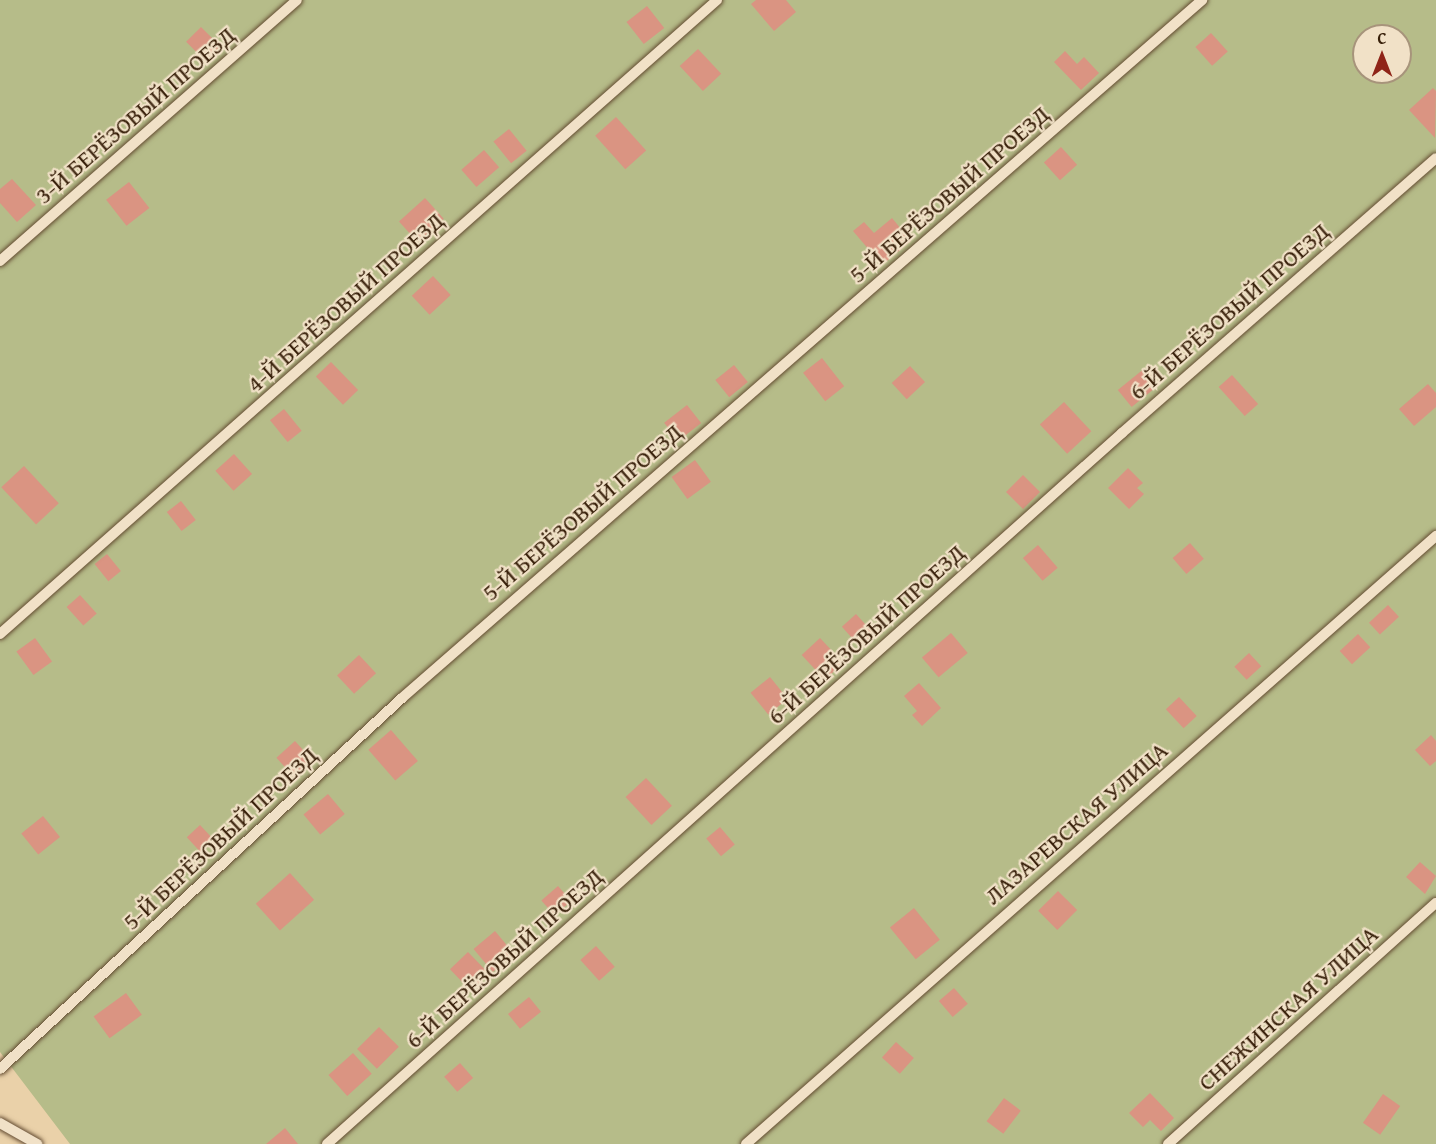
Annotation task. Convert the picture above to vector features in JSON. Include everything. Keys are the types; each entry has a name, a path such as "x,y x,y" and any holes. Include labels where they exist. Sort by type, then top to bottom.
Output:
{"lane":[{"name":"3-Й БЕРЁЗОВЫЙ ПРОЕЗД","path":"0,261 297,0"},
{"name":"4-Й БЕРЁЗОВЫЙ ПРОЕЗД","path":"0,634 717,0"},
{"name":"5-Й БЕРЁЗОВЫЙ ПРОЕЗД","path":"0,1069 402,698 1202,0"},
{"name":"6-Й БЕРЁЗОВЫЙ ПРОЕЗД","path":"327,1144 1095,456 1436,158"},
{"name":"ЛАЗАРЕВСКАЯ УЛИЦА","path":"746,1144 1436,536"},
{"name":"СНЕЖИНСКАЯ УЛИЦА","path":"1168,1144 1436,903"},
{"path":"0,1123 37,1144"},
{"path":"17,1144 19,1132"}],"green space":[{"path":"0,0 1436,0 1436,1144 70,1144 0,1052"}],"building":[{"path":"756,0 786,0 796,12 774,31 751,4"},
{"path":"647,6 664,28 644,44 627,22"},
{"path":"201,27 220,46 205,61 186,42"},
{"path":"1211,33 1228,52 1212,66 1195,47"},
{"path":"698,49 721,74 703,91 680,66"},
{"path":"1065,51 1077,64 1084,57 1099,73 1081,90 1054,62"},
{"path":"1433,88 1436,91 1435,138 1409,110"},
{"path":"616,117 646,150 625,169 595,136"},
{"path":"509,129 527,151 511,163 493,142"},
{"path":"1061,147 1077,165 1060,180 1044,162"},
{"path":"484,150 499,167 476,187 461,170"},
{"path":"12,179 36,205 17,222 0,203 0,189"},
{"path":"129,182 149,208 126,226 106,200"},
{"path":"425,198 444,219 418,242 399,221"},
{"path":"892,218 911,241 882,265 853,231 864,222 874,233"},
{"path":"433,276 451,295 430,315 412,296"},
{"path":"822,358 844,386 825,401 803,373"},
{"path":"331,362 358,390 343,405 316,377"},
{"path":"734,365 748,382 729,397 715,380"},
{"path":"910,366 925,382 907,399 892,383"},
{"path":"1145,368 1159,385 1132,407 1118,390"},
{"path":"1232,375 1258,404 1245,416 1219,387"},
{"path":"1428,384 1436,393 1436,407 1414,426 1399,409"},
{"path":"1064,402 1091,431 1067,454 1040,425"},
{"path":"687,405 701,423 678,441 664,423"},
{"path":"284,409 302,431 288,442 270,420"},
{"path":"234,454 252,474 233,491 215,471"},
{"path":"695,460 711,482 687,499 672,477"},
{"path":"24,466 59,503 36,524 1,487"},
{"path":"1128,468 1143,483 1137,488 1144,494 1129,509 1108,488"},
{"path":"1023,475 1040,492 1023,509 1006,492"},
{"path":"181,501 196,520 182,531 167,512"},
{"path":"1190,543 1204,559 1186,574 1173,558"},
{"path":"1038,545 1058,568 1043,581 1023,558"},
{"path":"107,554 121,571 108,581 95,564"},
{"path":"80,595 97,614 83,626 67,607"},
{"path":"1388,605 1399,617 1380,634 1369,623"},
{"path":"856,614 874,634 860,647 842,627"},
{"path":"951,633 968,653 939,677 922,657"},
{"path":"1358,634 1370,647 1352,664 1340,651"},
{"path":"35,638 52,661 33,675 16,652"},
{"path":"820,638 843,663 825,680 802,655"},
{"path":"1249,653 1261,666 1247,680 1234,667"},
{"path":"359,655 376,673 354,694 337,675"},
{"path":"770,677 788,699 768,714 751,693"},
{"path":"919,683 941,708 922,726 912,715 917,711 904,696"},
{"path":"1179,697 1197,716 1184,728 1166,709"},
{"path":"391,730 418,761 395,781 368,750"},
{"path":"1431,735 1436,741 1436,761 1430,766 1415,750"},
{"path":"295,741 314,762 295,779 276,758"},
{"path":"646,778 672,806 651,825 626,797"},
{"path":"328,794 345,814 320,834 303,815"},
{"path":"43,816 60,837 38,855 21,834"},
{"path":"200,825 214,840 201,853 187,837"},
{"path":"720,827 735,845 721,856 706,839"},
{"path":"1420,862 1436,876 1425,894 1406,877"},
{"path":"290,873 314,900 280,931 256,904"},
{"path":"558,886 571,901 555,916 541,900"},
{"path":"1058,891 1077,910 1057,930 1038,911"},
{"path":"914,908 940,940 916,959 890,928"},
{"path":"495,931 514,954 493,972 474,949"},
{"path":"596,946 615,967 599,981 580,960"},
{"path":"468,952 489,974 471,991 450,969"},
{"path":"954,988 968,1004 953,1017 939,1001"},
{"path":"126,993 142,1015 110,1038 94,1017"},
{"path":"529,997 541,1012 520,1029 508,1014"},
{"path":"379,1027 399,1047 377,1069 357,1049"},
{"path":"896,1042 914,1058 900,1074 882,1058"},
{"path":"353,1053 372,1074 347,1096 328,1075"},
{"path":"460,1063 473,1078 457,1092 444,1077"},
{"path":"1150,1093 1174,1118 1161,1131 1150,1120 1143,1127 1129,1113"},
{"path":"1383,1094 1400,1106 1380,1135 1363,1123"},
{"path":"1004,1098 1021,1111 1003,1134 987,1121"},
{"path":"285,1128 298,1144 266,1144"}]}
